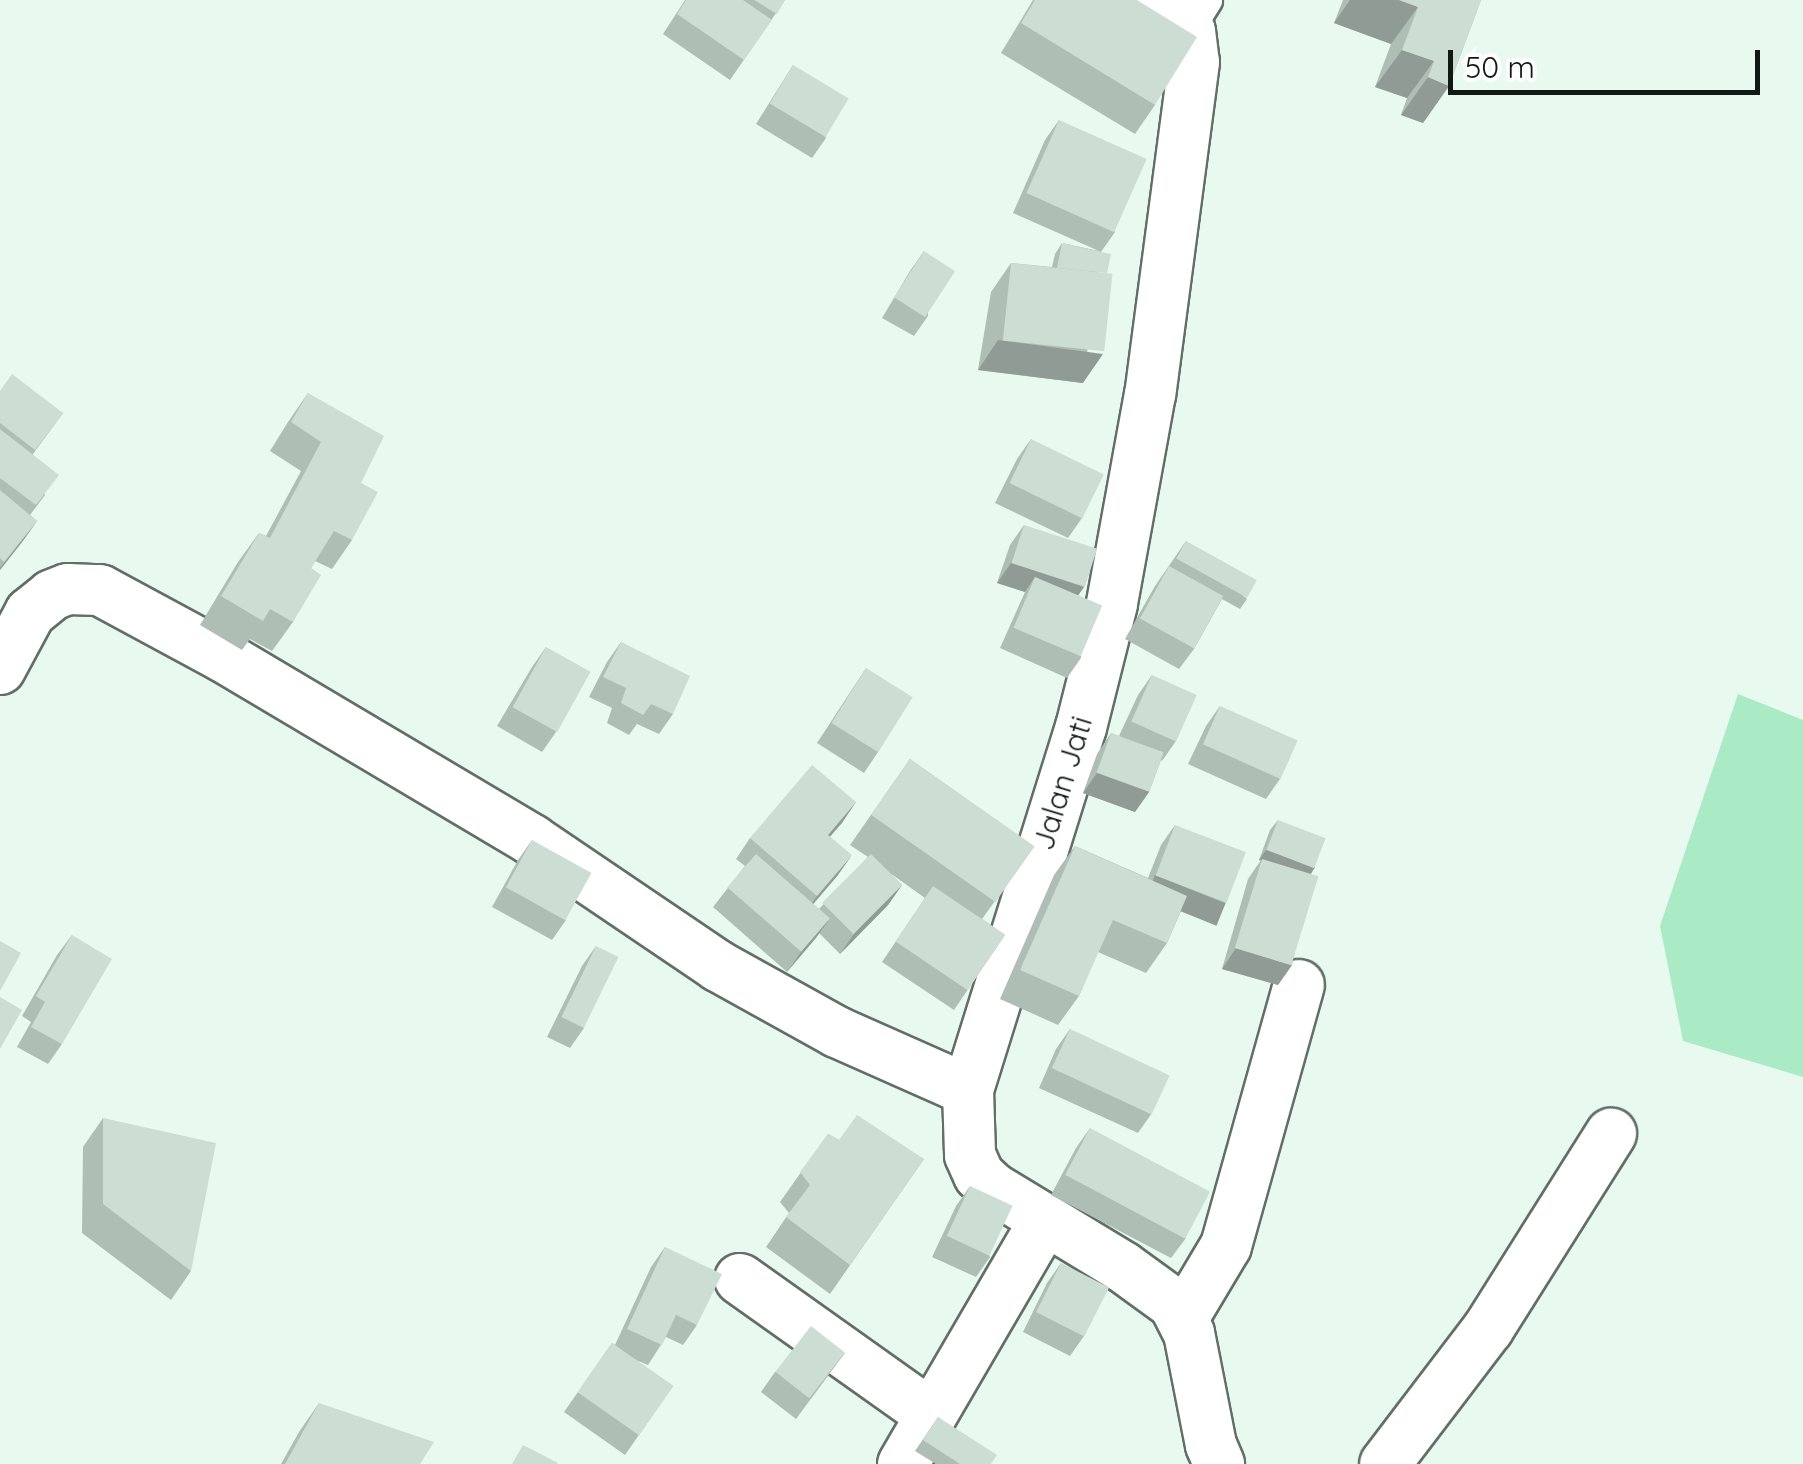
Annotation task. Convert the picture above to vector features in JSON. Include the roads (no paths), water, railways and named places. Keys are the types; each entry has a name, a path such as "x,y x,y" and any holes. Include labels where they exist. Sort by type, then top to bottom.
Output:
{"street":[{"name":"Jalan Jati","path":"1183,1318 1174,1304 1123,1267 979,1175 970,1155 968,1090 1081,727 1112,604 1176,210 1194,62 1186,10"},
{"path":"0,669 30,613 52,595 68,589 100,590 224,657 532,840 718,966 837,1032 968,1090"},
{"path":"1219,1464 1211,1445 1183,1318 1226,1246 1299,985"},
{"path":"1385,1464 1488,1329 1611,1134"},
{"path":"903,1464 1046,1220"},
{"path":"740,1279 930,1414"}]}
